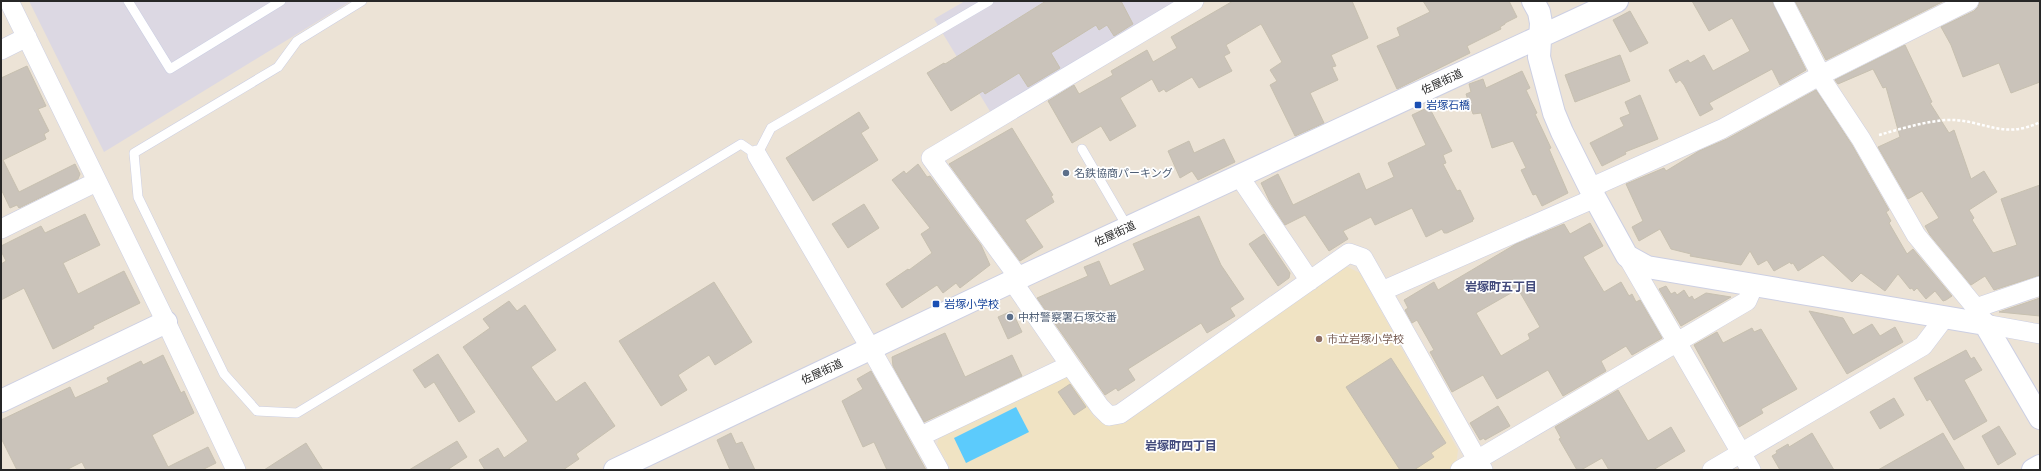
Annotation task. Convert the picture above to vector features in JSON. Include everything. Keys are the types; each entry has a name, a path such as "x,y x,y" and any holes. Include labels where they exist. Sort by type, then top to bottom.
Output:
{"street":[{"path":"9,1 96,182 166,322 236,470"},
{"path":"1194,1 931,158 1016,280 1070,365 1100,407 1109,416 1120,414 1349,254 1363,258 1480,465"},
{"path":"1533,1 1539,12 1539,57 1554,113 1592,193 1751,470"},
{"name":"佐屋街道","path":"615,470 1016,280 1617,1"},
{"path":"1783,1 1821,74 1824,83 1861,140 1916,235 1981,316 2040,418"},
{"path":"1382,291 1592,193 1722,129 1821,74 1969,1"},
{"path":"1,50 27,37"},
{"path":"757,155 871,348 939,470"},
{"path":"1239,176 1310,281"},
{"path":"1,229 96,182"},
{"path":"1628,256 1647,267 1945,317 1981,316 2040,334"},
{"path":"1460,470 1480,465 1677,342 1747,301 1754,285"},
{"path":"1981,316 2040,286"},
{"path":"1712,470 1923,346 1945,317"},
{"path":"1,401 166,322"},
{"path":"921,436 1070,365"},
{"path":"2033,470 2040,466"}],"lane":[{"path":"128,1 170,69 281,1"},
{"path":"362,1 298,41 278,67 134,153 138,198 224,374 257,411 297,413 741,144 757,155 771,128 989,1"},
{"path":"1082,149 1128,228"}],"path":[{"path":"1861,140 1944,120 1970,122 2006,131 2027,128 2040,122"}],"shaded area":[{"path":"29,1 351,1 104,152"},
{"path":"965,1 1182,1 991,113 934,19"},
{"name":"市立岩塚小学校","path":"1346,266 1360,273 1458,450 1456,465 1448,470 951,470 937,445 939,437 1057,378 1070,378 1095,418 1108,423 1123,421"}],"water":[{"path":"1016,407 1029,432 966,463 954,438"}],"building":[{"path":"1046,1 1121,1 1133,24 1114,36 1107,25 1099,30 1096,25 1051,53 1060,68 1028,87 1019,73 985,94 983,91 951,111 927,73 944,63 945,64"},
{"path":"1233,1 1352,1 1368,38 1331,55 1336,66 1332,67 1338,80 1310,93 1324,123 1295,136 1270,85 1277,81 1270,70 1282,62 1261,24 1226,45 1230,53 1224,56 1232,71 1199,88 1192,77 1166,92 1164,89 1159,92 1152,79 1120,98 1136,126 1110,141 1101,126 1072,143 1048,101 1074,85 1079,94 1113,75 1111,71 1147,50 1153,62 1177,48 1171,37"},
{"path":"1423,1 1509,1 1517,17 1505,23 1500,27 1501,29 1467,46 1470,53 1397,89 1377,46 1400,36 1397,28 1430,12"},
{"path":"1692,1 1772,1 1806,70 1780,85 1772,69 1709,103 1713,109 1700,116 1684,85 1680,80 1676,83 1669,70 1688,60 1690,63 1704,55 1713,71 1750,51 1732,18 1709,31"},
{"path":"1795,1 1944,1 1826,60"},
{"path":"1980,1 2040,1 2040,82 2011,93 1999,63 1963,77 1951,45 1941,27 1974,11 1978,7"},
{"path":"1630,11 1648,43 1630,52 1613,20"},
{"path":"1905,45 1932,102 1930,103 1949,133 1954,130 1971,179 1984,171 1997,192 1969,210 1974,218 1972,220 1993,253 2017,245 2001,199 2040,185 2040,275 1994,290 1985,276 1971,285 1930,235 1925,226 1939,218 1922,191 1908,199 1878,147 1900,137 1886,87 1883,88 1873,69 1838,84 1835,80"},
{"path":"1620,55 1630,81 1575,102 1565,75"},
{"path":"27,66 46,106 38,109 49,131 44,134 46,139 3,160 19,192 75,164 80,174 78,179 19,208 17,205 10,208 1,189 1,78"},
{"path":"1522,71 1530,88 1526,90 1537,113 1535,114 1551,148 1549,149 1568,193 1542,206 1536,194 1533,195 1521,170 1526,168 1513,141 1492,148 1481,113 1473,114 1466,94 1471,92 1469,84 1483,79 1486,88"},
{"path":"1816,90 1852,145 1889,210 1886,212 1891,221 1889,223 1907,254 1913,249 1952,296 1946,300 1943,301 1935,291 1926,299 1917,288 1914,291 1912,288 1910,289 1898,274 1885,291 1861,273 1852,282 1823,255 1798,271 1793,263 1791,264 1790,262 1774,271 1767,260 1758,265 1750,251 1741,265 1690,256 1691,254 1671,249 1660,229 1639,241 1632,227 1643,221 1626,184 1664,168 1666,171 1699,151 1727,139"},
{"path":"1640,95 1658,139 1625,152 1626,154 1602,166 1590,143 1624,126 1620,118 1630,114 1625,102"},
{"path":"1429,107 1452,151 1443,155 1446,163 1443,164 1457,191 1460,190 1474,219 1472,220 1473,221 1447,233 1444,233 1442,229 1426,237 1412,208 1375,225 1371,217 1343,231 1348,239 1329,251 1305,215 1285,225 1270,202 1261,183 1278,174 1293,205 1359,173 1366,190 1394,177 1388,163 1426,145 1412,115"},
{"path":"859,112 869,128 861,133 878,160 813,201 786,158"},
{"path":"1012,128 1053,195 1051,196 1054,202 1025,220 1043,247 1020,261 949,164"},
{"path":"1224,139 1235,162 1198,180 1192,171 1180,178 1168,151 1189,141 1194,153"},
{"path":"918,164 927,177 930,176 981,245 990,265 960,288 956,283 943,293 937,285 902,308 886,284 908,269 909,270 932,253 921,234 930,228 892,180 904,171 906,174"},
{"path":"864,204 879,228 848,248 832,224"},
{"path":"85,214 100,245 63,263 78,294 124,271 140,303 93,326 94,328 53,349 24,288 1,300 1,264 6,261 1,251 1,246 41,226 45,233"},
{"path":"1199,216 1221,265 1244,299 1230,308 1235,316 1207,333 1201,323 1128,369 1135,380 1118,391 1116,388 1105,395 1037,298 1088,276 1084,267 1099,261 1110,286 1145,270 1133,244"},
{"path":"1590,223 1603,246 1583,257 1604,292 1621,282 1629,296 1632,294 1636,302 1640,300 1662,338 1632,355 1626,346 1601,361 1606,371 1563,396 1548,370 1497,399 1483,375 1452,392 1430,352 1434,350 1417,320 1412,323 1405,310 1408,308 1404,300 1434,282 1438,290 1516,244 1564,224 1570,234","holes":["1518,289 1540,327 1528,334 1530,339 1501,356 1476,313"]},
{"path":"1264,234 1290,273 1289,278 1278,286 1249,244"},
{"path":"714,282 752,342 715,365 709,355 678,375 687,390 661,406 619,341"},
{"path":"1666,286 1671,294 1675,292 1677,295 1684,290 1689,298 1692,296 1694,300 1706,293 1731,297 1681,326 1659,289"},
{"path":"2040,298 2040,316 1999,312"},
{"path":"509,301 517,311 525,305 556,350 531,367 556,402 585,382 615,426 576,454 579,459 563,470 485,470 479,460 498,448 504,458 528,441 463,347 490,328 483,319"},
{"path":"1012,311 1022,332 1008,339 998,317"},
{"path":"1809,311 1843,318 1853,335 1872,324 1880,336 1895,327 1903,342 1847,374"},
{"path":"1752,328 1754,332 1761,329 1797,389 1761,409 1763,413 1739,427 1694,345 1717,332 1723,343"},
{"path":"945,333 965,377 1012,355 1022,376 924,422 893,366 892,357"},
{"path":"1966,350 1971,359 1974,357 1982,370 1964,380 1987,421 1954,440 1930,399 1927,401 1914,378"},
{"path":"438,354 475,412 459,422 434,382 425,388 413,370"},
{"path":"163,355 181,393 184,391 194,413 152,435 168,467 208,447 216,463 202,470 86,470 82,462 66,470 17,470 1,438 1,420 70,387 75,398 109,382 107,378 141,361 143,365"},
{"path":"1391,358 1446,443 1431,453 1434,457 1414,470 1400,470 1346,387"},
{"path":"871,371 926,470 887,470 874,442 863,447 842,401 863,389 857,379"},
{"path":"1070,384 1086,407 1074,415 1058,392"},
{"path":"1618,390 1648,441 1671,427 1685,451 1653,470 1609,470 1602,458 1581,470 1577,470 1559,439 1561,438 1555,427"},
{"path":"1894,398 1904,415 1880,429 1870,412"},
{"path":"1498,406 1510,426 1485,440 1484,438 1480,440 1470,423"},
{"path":"1999,426 2016,454 1998,465 1982,436"},
{"path":"731,433 736,444 742,442 755,470 730,470 717,440"},
{"path":"1812,433 1834,470 1780,470 1772,456 1777,453 1776,451 1788,444 1789,447"},
{"path":"1943,433 1965,470 1878,470"},
{"path":"457,441 467,457 447,470 409,470"},
{"path":"306,443 323,470 264,470"}],"place":[{"name":"岩塚石橋","path":"1418,105"},
{"name":"名鉄協商パーキング","path":"1066,173"},
{"name":"岩塚小学校","path":"936,304"},
{"name":"中村警察署石塚交番","path":"1010,317"},
{"name":"市立岩塚小学校","path":"1319,339"}],"district":[{"name":"岩塚町五丁目","path":"1501,287"},
{"name":"岩塚町四丁目","path":"1181,446"}]}
